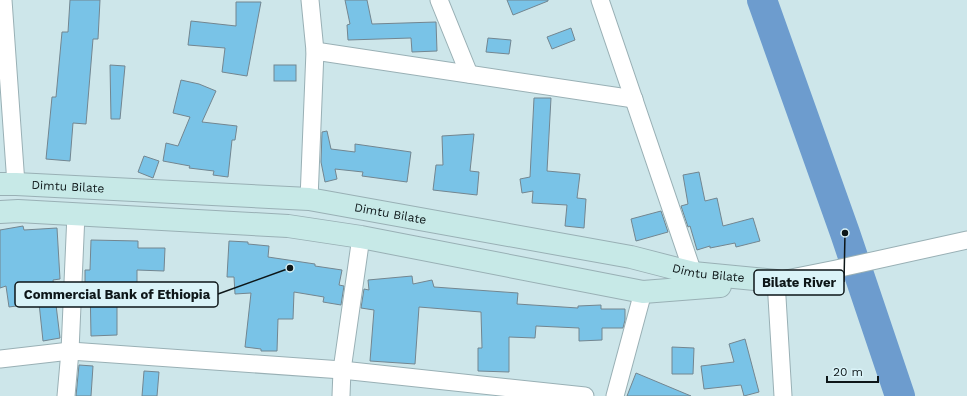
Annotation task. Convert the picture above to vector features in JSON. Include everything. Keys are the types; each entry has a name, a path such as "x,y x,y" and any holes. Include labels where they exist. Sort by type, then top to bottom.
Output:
{"main road":[{"name":"Dimtu Bilate","path":"8,184 309,199 630,257 693,273 776,281"},
{"path":"0,212 76,214 288,226 361,237 643,292 776,281"}],"street":[{"path":"3,0 8,184"},
{"path":"309,199 314,50 310,0"},
{"path":"438,0 469,74"},
{"path":"600,0 693,273"},
{"path":"314,50 634,99"},
{"path":"66,396 70,351 76,214"},
{"path":"341,396 342,370 361,237"},
{"path":"783,396 776,281 967,240"},
{"path":"615,396 643,292"},
{"path":"0,359 70,351 342,370 586,396"}],"building":[{"path":"70,0 100,0 98,39 93,39 86,124 73,123 70,161 46,159 52,97 56,97 62,32 68,32"},
{"path":"345,0 367,0 372,24 436,22 437,51 412,52 411,38 348,40 347,25 350,24"},
{"path":"507,0 548,0 548,1 513,15"},
{"path":"236,2 261,2 247,76 222,72 225,48 188,45 191,21 236,26"},
{"path":"571,28 575,40 552,49 547,37"},
{"path":"488,38 511,40 509,54 486,52"},
{"path":"110,65 125,66 120,119 111,119"},
{"path":"274,65 296,65 296,81 274,81"},
{"path":"181,80 199,84 216,91 202,122 237,126 235,140 232,140 228,177 213,175 214,171 189,168 190,166 163,161 166,143 178,146 190,117 173,113"},
{"path":"534,98 551,98 547,171 580,174 577,198 586,199 584,228 565,226 567,205 532,203 533,191 522,193 520,179 530,177"},
{"path":"327,131 331,149 355,152 355,144 411,152 407,182 362,176 363,172 335,169 337,179 325,182 321,162 322,132"},
{"path":"474,134 470,171 479,172 477,195 433,190 436,165 443,165 442,136"},
{"path":"144,156 159,161 153,178 138,172"},
{"path":"699,172 705,201 717,198 723,226 753,218 760,241 736,247 735,243 710,248 710,246 697,250 690,226 688,227 681,206 688,204 683,175"},
{"path":"661,211 668,232 636,241 631,219"},
{"path":"23,226 24,230 57,228 60,279 53,280 60,338 43,341 39,303 9,307 6,286 0,288 0,230"},
{"path":"91,240 138,241 138,248 165,248 164,271 137,270 137,296 117,296 117,335 91,336 90,283 85,283 85,270 90,270"},
{"path":"229,241 248,242 248,244 269,246 268,257 315,264 315,266 342,270 339,285 344,286 341,305 323,302 324,297 294,292 293,319 278,319 277,351 261,351 261,349 245,347 251,293 235,294 234,277 227,277"},
{"path":"412,276 413,284 432,280 434,287 518,293 517,304 578,308 578,306 601,305 601,309 625,309 625,320 623,328 602,328 602,340 579,341 579,328 536,326 535,338 509,337 509,372 478,371 478,348 482,348 481,312 419,307 415,364 370,361 374,310 361,308 364,289 369,290 368,280"},
{"path":"745,339 759,392 744,396 741,385 704,389 701,366 734,362 729,344"},
{"path":"672,347 694,348 693,374 672,374"},
{"path":"79,365 93,366 91,396 76,396"},
{"path":"144,371 159,372 157,396 142,396"},
{"path":"636,373 691,396 627,396"}],"waterway":[{"path":"762,0 845,233 900,396"}],"place":[{"name":"Bilate River","path":"845,233"},
{"name":"Commercial Bank of Ethiopia","path":"290,268"}]}
